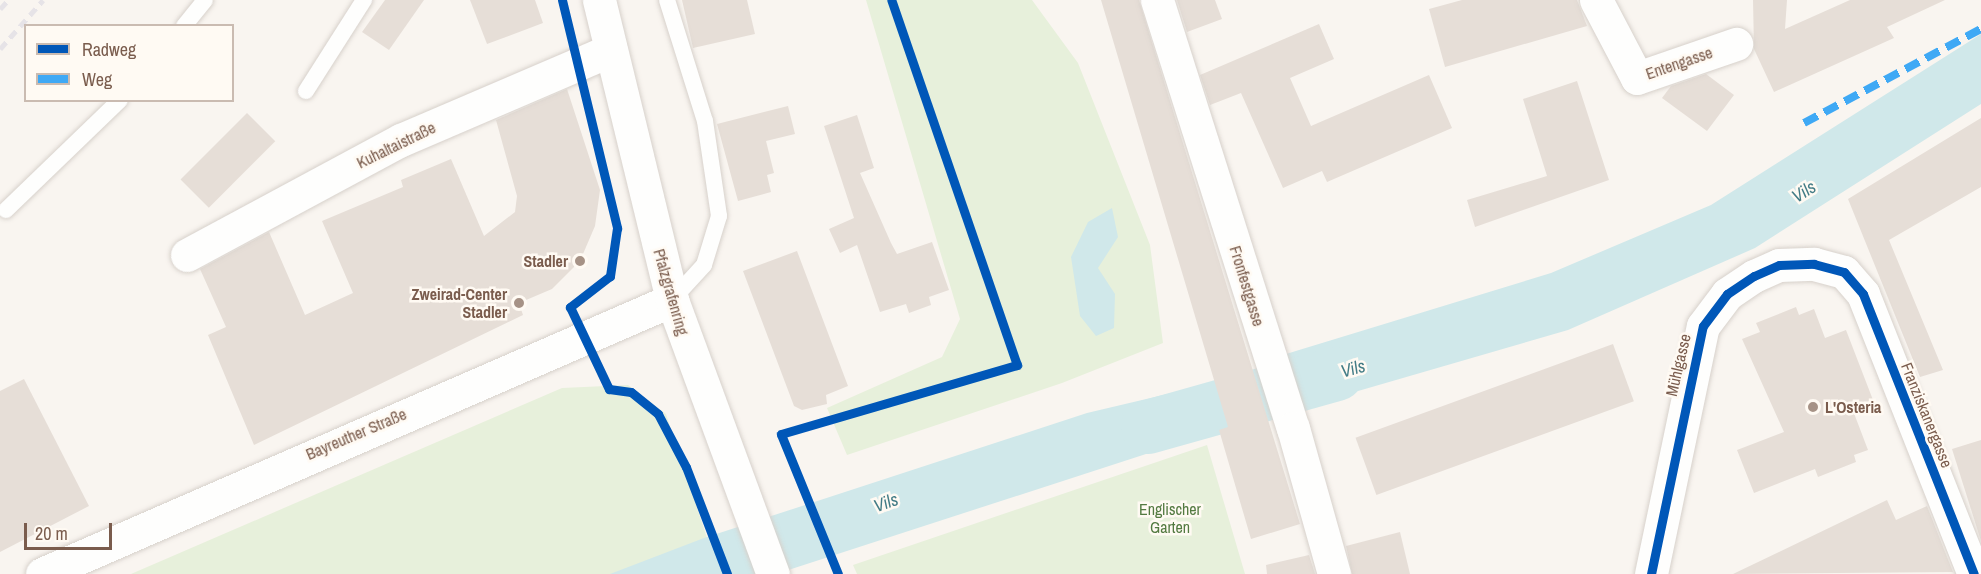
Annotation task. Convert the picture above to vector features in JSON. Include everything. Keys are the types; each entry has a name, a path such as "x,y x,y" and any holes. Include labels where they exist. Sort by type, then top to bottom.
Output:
{"street":[{"name":"Pfalzgrafenring","path":"598,0 672,300 724,450 773,574"},
{"name":"Fronfestgasse","path":"1156,0 1293,428 1334,574"},
{"name":"Entengasse","path":"1596,0 1637,78 1736,44"},
{"name":"Kuhaltaistraße","path":"187,255 401,140 611,50"},
{"name":"Mühlgasse","path":"1651,574 1703,326 1727,294 1779,265 1814,264 1844,272"},
{"name":"Franziskanergasse","path":"1844,272 1863,294 1974,574"},
{"name":"Bayreuther Straße","path":"42,574 672,300"}],"lane":[{"path":"186,24 205,0"},
{"path":"306,92 364,0"},
{"path":"667,0 705,121 719,216 704,265 672,300"},
{"path":"6,210 118,102"}],"green space":[{"path":"866,0 1032,0 1078,63 1150,245 1163,343 1062,383 847,455 827,408 942,357 960,319"},
{"path":"628,385 666,414 719,574 131,574 562,388"},
{"name":"Englischer Garten","path":"1207,445 1245,574 857,574 853,565"}],"water":[{"path":"1981,34 1981,104 1755,248 1568,330 1303,407 1286,354 1551,273 1711,205"},
{"path":"1112,208 1118,237 1098,268 1115,294 1114,328 1096,336 1080,316 1071,257 1088,222"},
{"path":"1214,383 1226,428 776,574 610,574 704,538 1087,413"}],"building":[{"path":"385,0 424,0 389,50 362,32"},
{"path":"470,0 535,0 543,23 487,44"},
{"path":"682,0 747,0 755,34 693,48"},
{"path":"1101,0 1139,0 1300,524 1251,539 1219,430 1228,427"},
{"path":"1177,0 1215,0 1222,19 1187,32"},
{"path":"1462,0 1577,0 1587,26 1445,67 1429,9"},
{"path":"1753,0 1787,0 1785,29 1850,0 1945,0 1887,27 1894,38 1774,92 1754,49"},
{"path":"1319,24 1334,59 1290,78 1311,126 1429,75 1452,128 1327,182 1322,171 1283,188 1241,93 1210,105 1200,75"},
{"path":"1706,74 1734,95 1707,131 1662,98 1671,86"},
{"path":"1577,81 1609,180 1475,227 1467,200 1547,176 1523,99"},
{"path":"567,89 600,190 595,226 580,261 552,289 519,303 523,315 254,445 208,335 226,327 200,269 269,232 305,315 353,293 322,221 403,187 401,180 451,159 484,236 515,212 517,196 496,120"},
{"path":"788,106 795,134 766,141 774,173 767,175 771,192 738,201 717,124"},
{"path":"247,113 275,141 209,208 181,179"},
{"path":"857,115 874,168 860,173 891,243 897,254 932,242 949,290 929,297 931,305 909,313 906,304 880,312 857,245 840,253 829,229 854,218 824,126"},
{"path":"1981,118 1981,187 1889,240 1943,370 1920,377 1848,199"},
{"path":"797,251 848,386 826,395 827,404 802,410 794,406 743,271"},
{"name":"L'Osteria","path":"1796,307 1799,315 1814,309 1825,338 1846,330 1873,400 1852,408 1868,450 1854,455 1856,462 1818,477 1815,469 1754,493 1737,450 1784,432 1742,339 1760,332 1756,323"},
{"path":"1613,344 1634,401 1376,495 1356,438"},
{"path":"24,379 89,506 0,552 0,391"},
{"path":"1981,440 1981,541 1952,449"},
{"path":"1887,500 1896,520 1927,506 1953,572 1733,574"},
{"path":"1400,532 1410,574 1352,574 1346,546"},
{"path":"1309,555 1315,574 1267,574 1266,565"}],"waterway":[{"name":"Vils","path":"1148,427 1337,374"}],"railway":[{"path":"0,9 8,0"},
{"path":"0,49 43,0"}],"marked path":[{"path":"1804,123 1981,29"}],"cycle path":[{"path":"562,0 617,228 610,276 570,307 609,389 631,392 658,414 686,467 727,574"},
{"path":"838,574 781,434 1017,365 891,0"},
{"path":"1651,574 1703,326 1727,294 1754,276 1779,265 1814,264 1844,272 1863,294 1974,574"}],"place":[{"name":"Stadler","path":"580,261"},
{"name":"Zweirad-Center Stadler","path":"519,303"},
{"name":"L'Osteria","path":"1813,407"}]}
